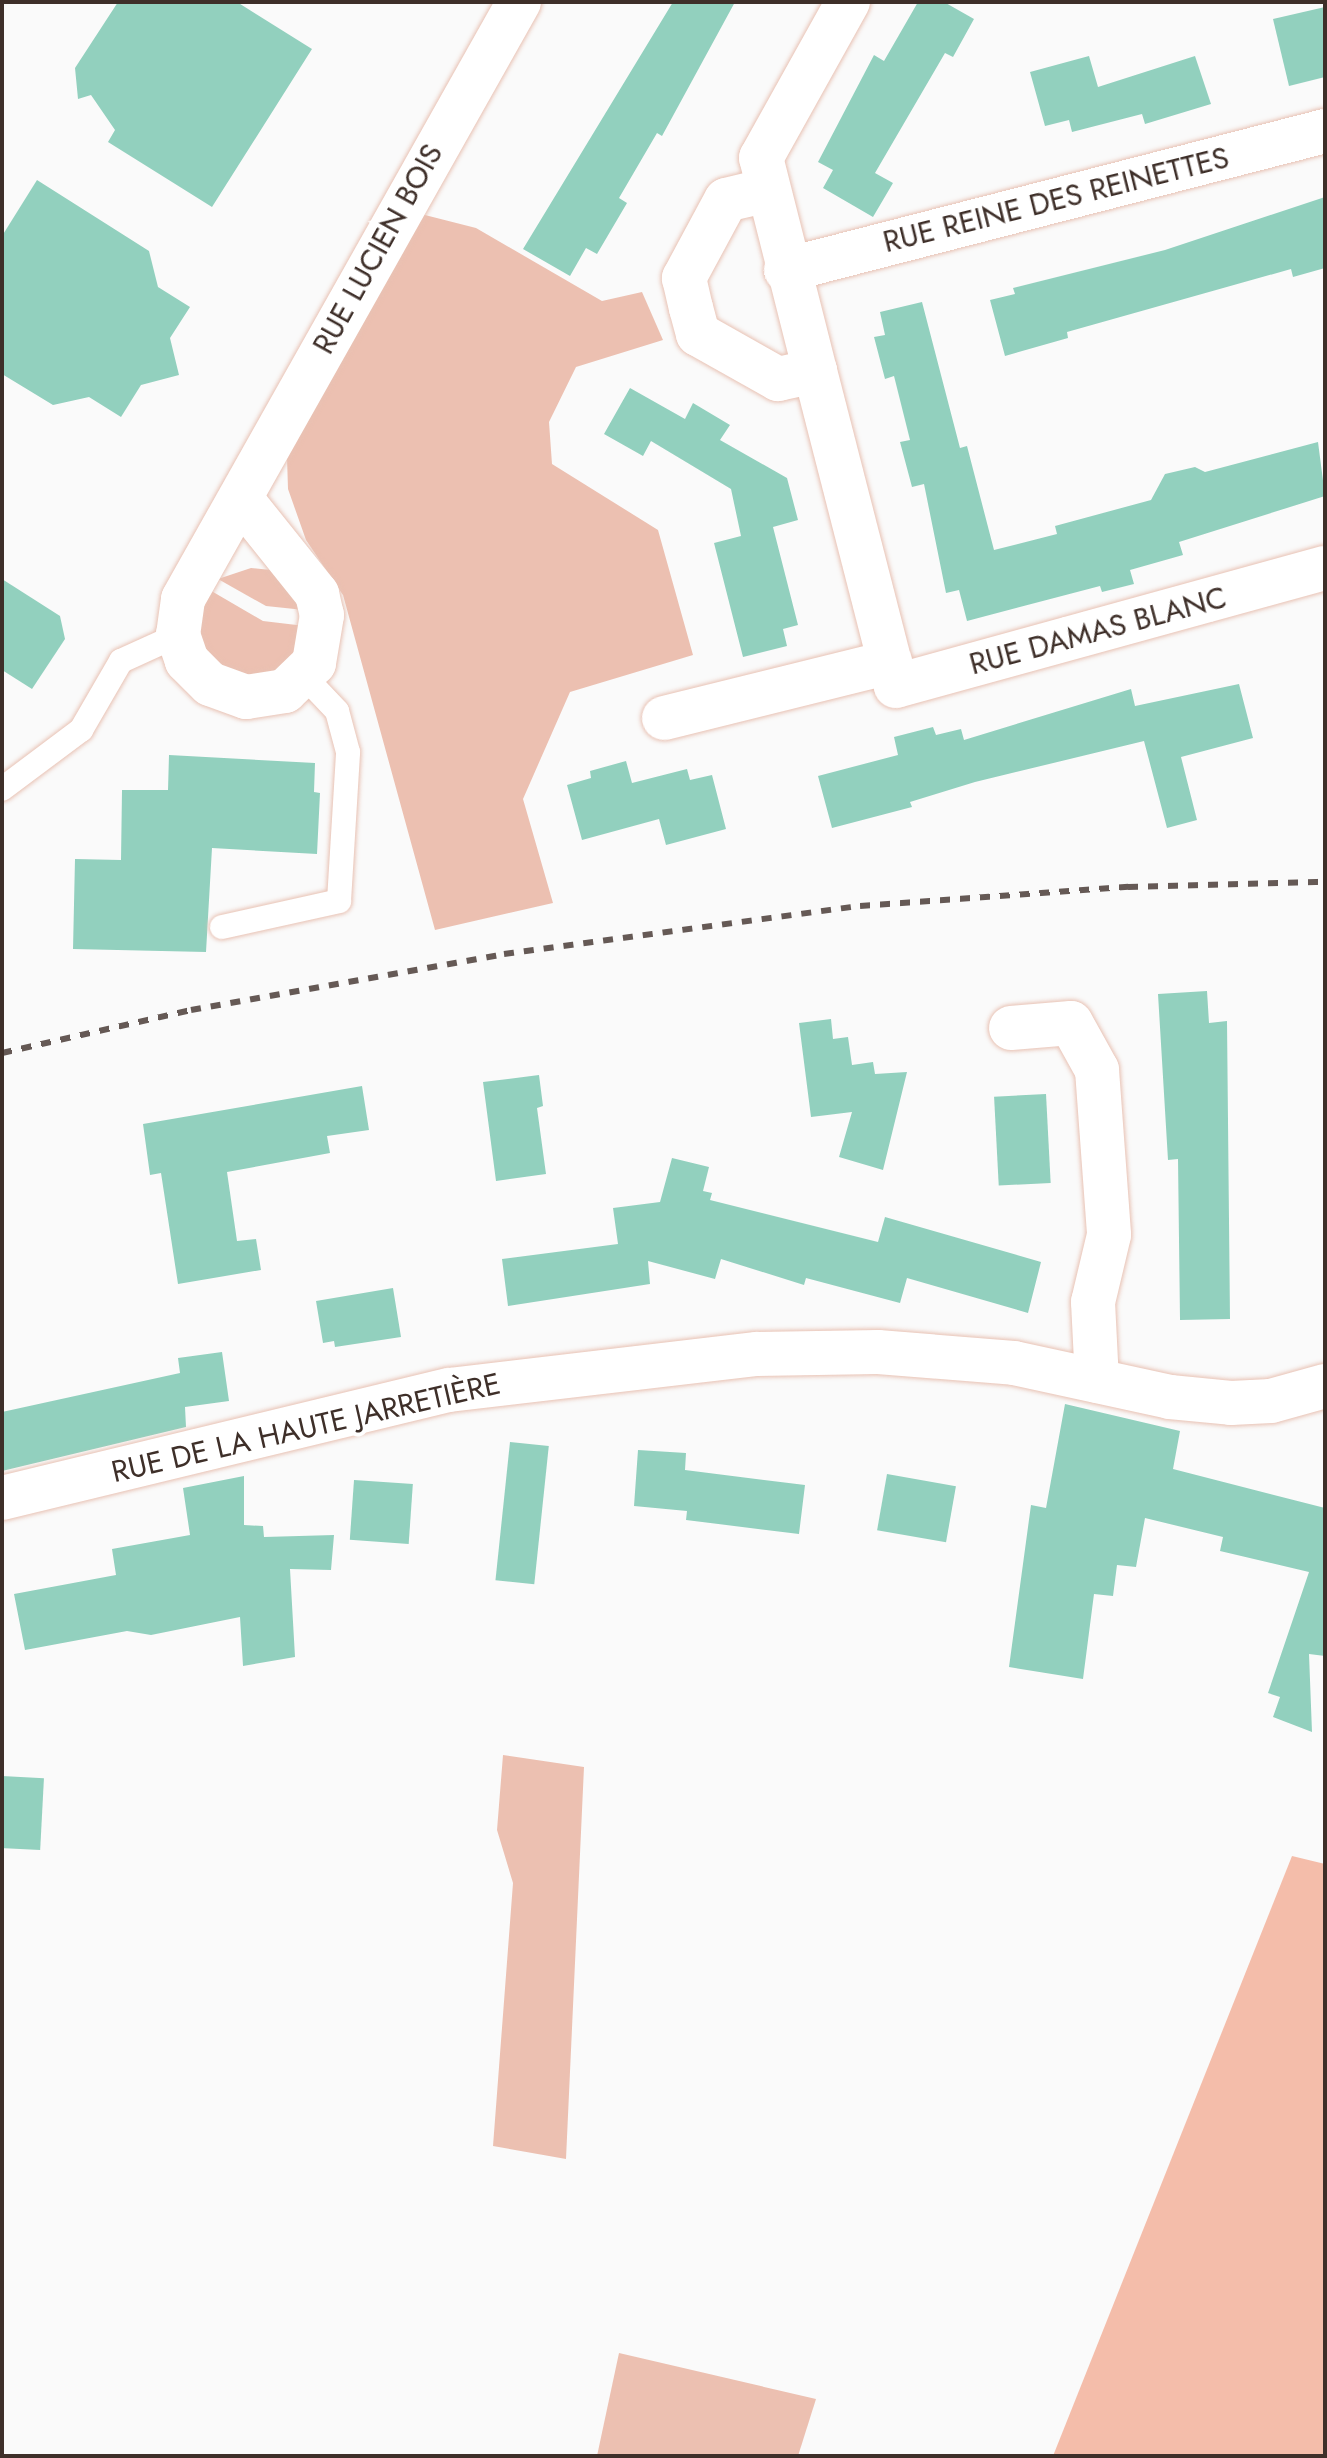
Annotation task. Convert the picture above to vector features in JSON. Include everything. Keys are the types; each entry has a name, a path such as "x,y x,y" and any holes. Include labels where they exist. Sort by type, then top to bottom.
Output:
{"street":[{"name":"RUE LUCIEN BOIS","path":"178,635 183,599 519,2"},
{"path":"664,718 890,662 786,270 761,158 848,2"},
{"name":"RUE REINE DES REINETTES","path":"786,270 1325,131"},
{"path":"768,190 726,200 684,278 691,308 698,334 778,379 815,371"},
{"path":"178,635 187,661 210,684 246,697 285,691 314,663 322,637 317,594 241,499"},
{"name":"RUE DAMAS BLANC","path":"890,662 896,686 1325,568"},
{"path":"1011,1028 1071,1023 1097,1070 1109,1235 1093,1302 1097,1381"},
{"name":"RUE DE LA HAUTE JARRETIÈRE","path":"2,1498 449,1390 602,1369 757,1354 878,1352 1014,1363 1097,1381 1231,1403 1271,1401 1325,1386"}],"lane":[{"path":"2,789 81,730 121,661 178,635"},
{"path":"222,927 339,901 348,752 337,711 302,674"}],"shaded area":[{"path":"421,214 476,228 602,301 642,292 663,340 576,367 549,422 552,464 658,530 693,655 570,692 523,799 553,903 435,930 343,595 306,540 288,489 287,458"},
{"path":"251,568 271,570 304,610 266,606 218,579"},
{"path":"208,589 263,621 305,626 300,650 283,667 261,677 237,677 214,666 199,644 199,601"},
{"path":"503,1755 584,1767 566,2159 493,2146 513,1883 497,1830"},
{"path":"1292,1856 1325,1864 1325,2456 1053,2456"},
{"path":"619,2353 816,2399 798,2456 597,2456"}],"building":[{"path":"118,2 237,2 312,49 212,207 108,142 115,130 91,95 78,99 75,68"},
{"path":"673,2 735,2 662,136 657,133 619,198 627,203 597,254 586,248 570,276 523,249"},
{"path":"918,2 944,2 974,19 953,57 945,53 875,173 893,183 873,217 823,188 833,170 818,162 874,55 884,61"},
{"path":"1325,7 1325,77 1289,86 1273,19"},
{"path":"1089,56 1098,87 1195,56 1211,104 1145,124 1142,114 1072,132 1069,120 1045,126 1030,72"},
{"path":"37,180 149,251 158,287 190,307 170,338 179,375 141,385 121,417 89,397 53,405 2,374 2,236"},
{"path":"1325,197 1325,268 1293,277 1291,269 1067,332 1068,338 1005,356 990,300 1015,294 1013,288 1165,250"},
{"path":"922,302 960,448 967,446 994,550 1057,534 1055,526 1151,500 1165,474 1195,467 1205,472 1318,442 1325,496 1179,542 1183,555 1130,570 1134,584 1102,592 1100,586 967,621 959,590 946,593 924,484 912,487 900,442 910,440 894,376 885,379 874,337 885,335 880,312"},
{"path":"630,388 685,419 693,403 730,425 720,440 787,478 798,520 773,527 798,625 783,629 787,646 743,657 714,543 741,536 731,489 651,441 643,456 604,434"},
{"path":"2,579 60,616 65,639 32,689 2,670"},
{"path":"1239,684 1253,738 1181,757 1197,820 1167,828 1144,741 975,782 910,802 912,807 832,828 818,776 898,755 894,737 933,727 936,735 961,729 964,740 1131,689 1135,706"},
{"path":"169,755 315,763 314,792 320,793 317,854 212,848 206,952 73,949 75,859 121,860 122,790 168,790"},
{"path":"626,761 632,783 687,769 690,780 712,775 726,829 666,845 659,819 582,840 567,785 591,778 590,771"},
{"path":"1207,991 1209,1023 1227,1021 1230,1319 1180,1320 1178,1159 1168,1160 1158,994"},
{"path":"831,1019 833,1039 848,1037 852,1065 873,1062 875,1074 907,1072 883,1170 839,1157 852,1112 811,1117 799,1023"},
{"path":"539,1075 543,1106 537,1108 546,1174 496,1181 483,1082"},
{"path":"362,1086 369,1130 327,1136 330,1153 227,1172 237,1241 256,1239 261,1270 178,1284 161,1173 150,1175 143,1124"},
{"path":"1046,1094 1051,1183 999,1186 994,1097"},
{"path":"672,1158 709,1167 703,1191 712,1193 710,1200 878,1242 885,1217 1041,1262 1028,1313 907,1278 900,1303 806,1278 804,1285 721,1259 715,1279 648,1261 650,1284 508,1306 502,1259 618,1244 613,1208 660,1202"},
{"path":"393,1288 401,1337 335,1347 334,1341 323,1343 316,1301"},
{"path":"222,1352 229,1401 185,1407 186,1427 2,1471 2,1412 180,1373 178,1358"},
{"path":"1065,1404 1180,1431 1173,1469 1325,1508 1325,1656 1309,1654 1312,1732 1273,1717 1280,1697 1268,1693 1309,1572 1220,1551 1223,1537 1145,1518 1136,1567 1117,1565 1113,1596 1094,1594 1083,1679 1009,1667 1031,1505 1046,1508"},
{"path":"510,1442 549,1446 534,1584 495,1580"},
{"path":"638,1450 686,1453 685,1470 805,1485 799,1534 686,1520 687,1511 634,1506"},
{"path":"887,1474 956,1486 946,1542 877,1530"},
{"path":"244,1476 244,1525 263,1526 264,1537 334,1535 331,1570 290,1569 295,1657 243,1666 240,1617 151,1635 127,1631 25,1650 14,1594 116,1575 112,1549 190,1535 183,1488"},
{"path":"354,1480 413,1484 409,1544 350,1540"},
{"path":"2,1776 44,1778 40,1850 2,1848"}],"railway":[{"path":"2,1053 191,1010 504,954 860,906 1128,887 1325,882"}]}
